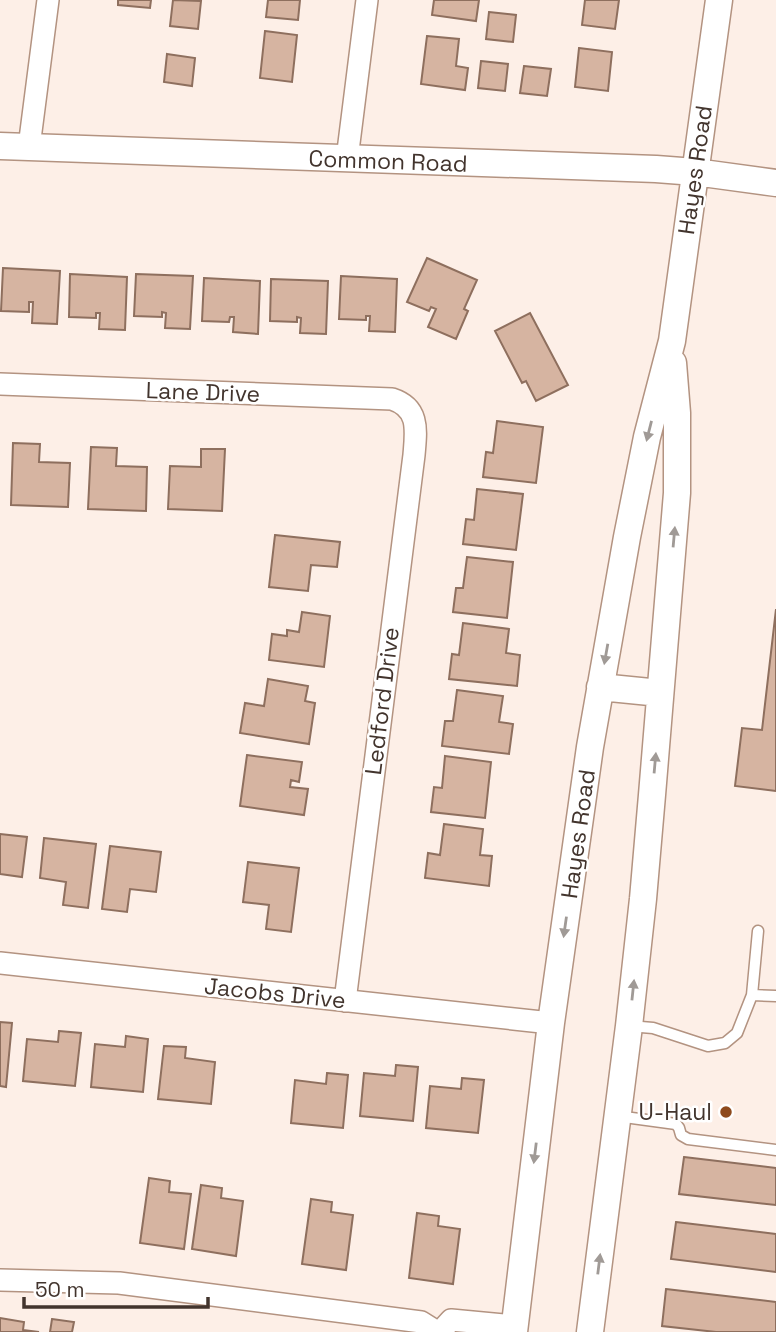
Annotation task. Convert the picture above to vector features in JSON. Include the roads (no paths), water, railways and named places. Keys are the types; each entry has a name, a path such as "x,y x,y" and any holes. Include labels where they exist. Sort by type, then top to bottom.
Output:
{"street":[{"path":"29,147 48,0"},
{"path":"347,159 367,0"},
{"name":"Hayes Road","path":"514,1329 551,1023 600,687 647,437 672,341 719,0"},
{"name":"Common Road","path":"0,146 656,169 776,183"},
{"name":"Hayes Road","path":"590,1332 643,899 677,493 677,414 672,341"},
{"name":"Lane Drive","path":"0,383 380,398 405,404"},
{"name":"Ledford Drive","path":"345,1001 416,436 414,417 405,404"},
{"path":"600,687 660,694"},
{"name":"Jacobs Drive","path":"0,963 551,1023"},
{"path":"0,1280 119,1283 421,1322 439,1332 451,1320 514,1329"}],"lane":[{"path":"629,1026 653,1028 708,1046 725,1043 737,1033 752,995 758,932"},
{"path":"752,995 776,996"},
{"path":"617,1116 676,1124 681,1135 688,1139 776,1150"}],"place":[{"name":"U-Haul","path":"726,1112"}]}
